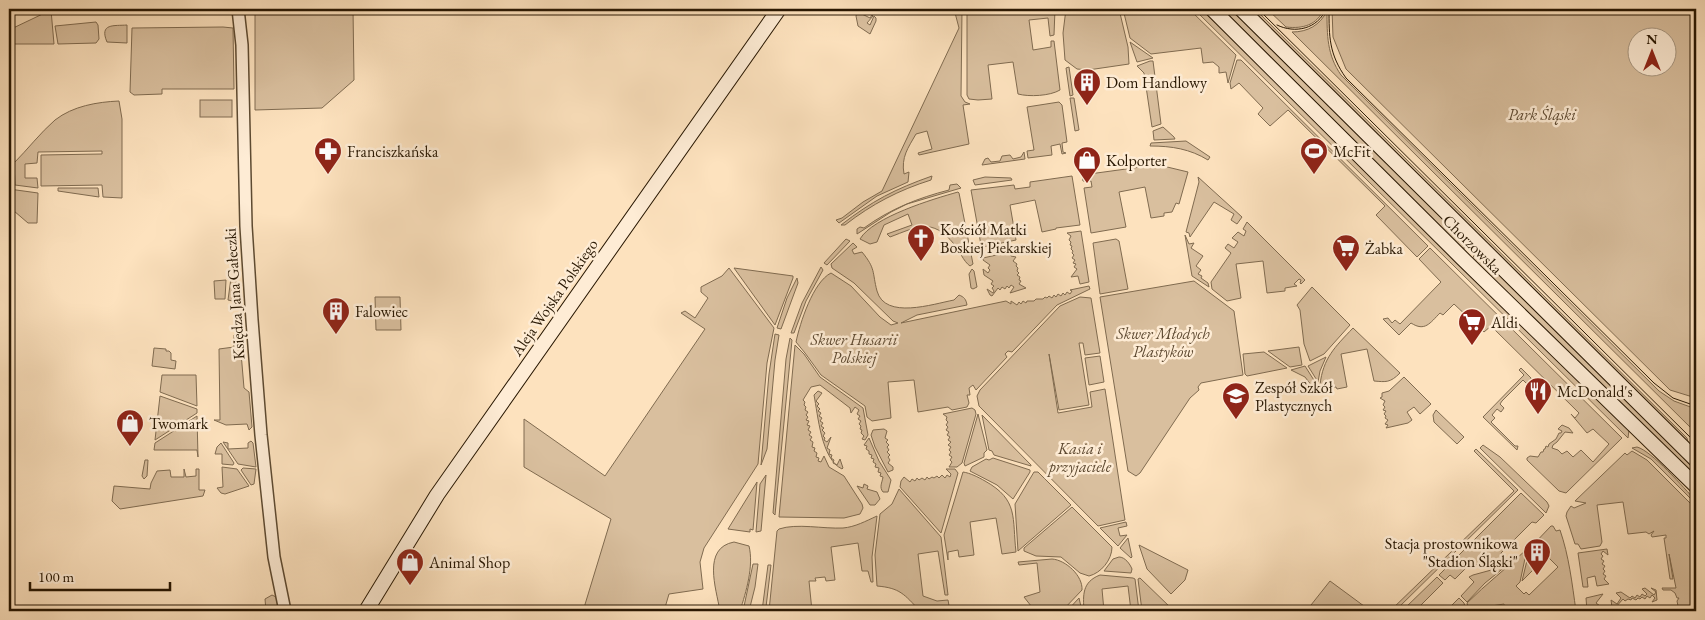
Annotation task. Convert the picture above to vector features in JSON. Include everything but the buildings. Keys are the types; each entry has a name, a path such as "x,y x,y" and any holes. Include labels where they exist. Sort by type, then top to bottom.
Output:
{"main road":[{"name":"Aleja Wojska Polskiego","path":"366,611 436,495 779,9"},
{"name":"Chorzowska","path":"1212,9 1462,258 1696,486"},
{"name":"Chorzowska","path":"1241,9 1696,460"},
{"path":"1462,258 1477,244"}],"street":[{"name":"Księdza Jana Gałeczki","path":"238,9 242,45 247,262 261,435 274,557 285,611"},
{"name":"Księdza Jana Gałeczki","path":"242,45 245,9"},
{"name":"Księdza Jana Gałeczki","path":"273,540 280,556 291,611"}],"green space":[{"path":"255,9 353,9 354,80 322,108 255,110"},
{"path":"858,9 863,11 862,14 870,18 873,16 867,23 870,25 874,16 876,18 870,34 858,26 856,16"},
{"path":"954,9 962,9 961,96 965,102 970,104 963,105 969,144 919,155 918,153 932,149 927,131 916,134 903,163 904,174 909,172 908,182 877,196 839,223 836,220 842,218 863,202 882,191 959,28"},
{"path":"967,9 1055,9 1054,35 1050,36 1048,18 1029,20 1033,50 1051,47 1051,41 1054,41 1060,90 1051,94 1018,94 1013,62 988,65 992,99 969,99 967,95"},
{"path":"1066,9 1119,9 1128,47 1129,64 1088,70 1077,69 1065,60 1063,33"},
{"path":"1123,9 1189,9 1236,55 1228,83 1226,72 1219,73 1219,67 1213,62 1203,63 1201,48 1151,54 1130,38"},
{"path":"1194,9 1204,9 1629,430 1628,438"},
{"path":"1219,9 1233,9 1466,240 1468,244 1465,248 1461,248"},
{"path":"1247,9 1255,9 1687,438 1689,446"},
{"path":"1267,9 1324,9 1318,19 1309,25 1286,27"},
{"name":"Park Śląski","path":"1332,9 1696,9 1696,398 1670,390 1346,69 1333,37"},
{"path":"51,10 54,44 9,44 9,30"},
{"path":"1327,11 1330,52 1341,75 1659,391 1674,401 1696,409 1696,433 1292,32 1303,31 1313,27"},
{"path":"96,22 99,39 96,43 58,44 55,26"},
{"path":"127,25 127,43 107,42 105,36 106,29 113,26"},
{"path":"132,28 233,28 234,89 162,89 162,94 134,95 130,92"},
{"path":"1130,42 1153,58 1137,62"},
{"path":"1237,60 1241,60 1428,246 1417,257 1376,215 1385,206 1288,110 1270,126 1258,114 1263,108 1239,83 1231,89 1230,83"},
{"path":"1153,61 1161,124 1152,127 1144,73 1137,66"},
{"path":"1069,67 1073,95 1070,96 1066,68"},
{"path":"1070,98 1074,98 1079,130 1075,131"},
{"path":"200,100 232,100 232,117 200,117"},
{"path":"119,101 122,119 122,198 103,197 102,185 41,186 41,155 102,154 102,151 38,152 37,163 25,164 25,178 37,178 38,188 15,185 14,163 55,120 70,111 86,106 102,102"},
{"path":"1059,102 1062,105 1067,142 1062,143 1063,152 1066,153 1062,154 1060,144 1051,146 1052,155 1028,158 1027,151 1034,150 1027,107"},
{"path":"1163,127 1175,139 1154,140 1153,131"},
{"path":"1186,141 1210,157 1208,160 1180,149 1150,146 1151,143"},
{"path":"1024,152 1025,159 982,165 985,159 988,158 991,162 1000,161 1002,156 1010,155 1013,159 1021,157"},
{"path":"1148,166 1163,166 1188,172 1179,204 1176,203 1172,212 1164,213 1164,216 1151,218 1145,187 1119,192 1126,227 1091,233 1084,188 1092,187 1091,181 1083,181 1082,175"},
{"path":"932,176 931,180 886,198 845,225 841,225 884,196"},
{"path":"1072,176 1080,225 1042,232 1035,200 1010,205 1016,240 983,247 981,245 971,190 1014,185 1015,189 1030,187 1030,182"},
{"path":"985,177 1011,178 1012,180 975,185 973,180"},
{"path":"1198,177 1242,217 1237,224 1231,220 1234,214 1214,202 1190,237 1189,233 1186,232 1199,182"},
{"path":"957,184 961,188 909,203 926,197 949,190 950,185"},
{"path":"58,188 98,188 99,197 58,191"},
{"path":"9,189 38,193 37,223 28,223 14,211 9,216"},
{"path":"958,192 973,264 970,266 946,236 939,230 931,227 916,228 890,237 887,234 912,225 908,214 884,225 877,242 870,244 860,239 877,223 890,216 919,204"},
{"path":"905,205 857,234 857,229 860,227 864,228"},
{"path":"1247,222 1305,280 1301,284 1299,279 1294,284 1297,286 1285,288 1285,291 1267,293 1263,261 1236,264 1241,298 1227,301 1212,289 1211,282 1231,253 1225,248 1228,244 1234,248 1238,242 1232,238 1238,232 1244,236 1246,231 1243,229"},
{"path":"1081,231 1089,282 1080,284 1078,276 1071,277 1077,269 1074,267 1076,264 1073,263 1075,260 1072,258 1074,255 1069,240 1071,236 1067,233"},
{"path":"1185,235 1189,244 1194,243 1191,248 1203,256 1196,266 1201,270 1198,274 1208,283 1209,287 1192,276"},
{"path":"846,239 850,241 827,265 824,263"},
{"path":"1116,239 1119,241 1128,289 1100,294 1093,243"},
{"name":"Skwer Husarii Polskiej","path":"853,243 857,247 852,250 854,254 862,252 870,263 877,291 882,300 889,305 899,308 923,307 954,300 959,295 966,301 967,305 917,315 901,323 1006,301 1011,304 1011,301 1017,305 1023,301 1026,303 1027,301 1043,299 1049,296 1052,298 1058,294 1061,296 1063,293 1065,295 1067,292 1070,294 1072,291 1070,290 1089,286 1090,289 1057,305 1012,352 1008,351 1005,354 1007,357 976,390 973,385 969,388 970,395 967,395 969,403 967,407 952,410 948,407 918,412 914,380 888,382 891,418 872,421 867,417 865,406 821,375 796,342 804,314 813,294 824,278 831,273 851,286 880,317 891,325 898,323 893,321 854,283 832,268 831,264"},
{"path":"1430,248 1622,438 1566,493 1559,491 1527,458 1530,456 1538,457 1546,446 1548,447 1561,433 1562,431 1558,429 1562,425 1569,428 1573,433 1565,432 1553,445 1552,448 1562,454 1567,451 1573,457 1581,450 1593,462 1609,444 1593,429 1587,433 1571,414 1575,418 1579,413 1491,326 1484,332 1454,304 1443,315 1440,313 1427,325 1420,327 1411,323 1399,335 1383,319 1388,318 1392,323 1395,320 1400,324 1441,282 1419,259"},
{"path":"1010,252 1011,256 1016,257 1013,261 1017,264 1017,271 1019,273 1017,275 1021,281 1019,284 1026,288 1010,293 1014,287 1011,285 1005,289 1002,287 1000,290 998,288 992,296 987,289 993,293 992,288 994,286 991,284 993,281 984,275 983,269 988,273 990,265 983,258"},
{"path":"1475,254 1481,254 1696,468 1696,479 1472,259"},
{"path":"821,267 823,270 806,301 794,333 791,333 802,303"},
{"path":"729,268 774,328 767,363 758,464 704,548 700,562 703,589 669,594 664,611 583,611 611,519 524,467 524,419 605,476 705,329 681,313 685,311 695,318 708,298 701,292 701,287 722,276"},
{"path":"734,268 793,276 775,325"},
{"path":"972,269 977,287 973,289 971,288 969,274"},
{"path":"231,278 236,278 232,298 237,299 237,302 228,300"},
{"path":"797,278 798,283 781,329 777,328 787,298"},
{"path":"226,280 225,299 215,299 214,281"},
{"name":"Skwer Młodych Plastyków","path":"1194,281 1234,311 1243,375 1201,383 1198,387 1199,390 1190,398 1140,473 1136,476 1128,471 1100,297"},
{"path":"1312,287 1350,325 1324,354 1310,361 1304,344 1300,310 1297,305"},
{"path":"375,297 400,297 401,330 376,330"},
{"name":"Kasia i przyjaciele","path":"1080,297 1091,298 1100,353 1085,355 1083,343 1079,343 1089,405 1059,410 1049,354 1058,413 1092,407 1090,392 1105,389 1125,520 1098,526 979,406 977,396 980,390 1060,306"},
{"path":"1353,328 1400,373 1388,381 1374,381 1367,349 1341,354 1347,387 1322,389 1320,385 1327,360 1335,347"},
{"path":"236,329 239,329 244,388 249,392 252,427 249,430 247,424 226,425 214,420 220,420 219,349 234,347"},
{"path":"775,334 779,335 767,449 761,465 769,374"},
{"path":"790,338 792,340 775,515 773,513 786,359"},
{"path":"795,345 804,354 820,377 863,408 868,435 865,440 862,439 864,436 861,433 862,430 859,424 861,421 858,419 860,416 857,414 859,410 855,407 851,413 850,408 820,385 811,387 803,400 806,407 805,410 808,412 806,420 809,421 807,425 810,426 808,430 811,432 809,435 812,437 810,440 813,442 812,447 815,448 816,457 819,458 818,461 821,462 824,456 829,467 844,476 862,504 863,508 860,514 844,518 779,517"},
{"path":"1299,347 1302,365 1290,367 1268,351"},
{"path":"154,348 166,349 166,351 171,353 171,360 176,361 175,369 152,366"},
{"path":"1264,352 1287,368 1247,376 1245,374 1243,354"},
{"path":"1100,356 1104,382 1089,385 1085,358"},
{"path":"1326,357 1320,371 1318,382 1308,366"},
{"path":"1305,366 1317,385 1315,390 1305,377 1291,370"},
{"path":"1521,368 1531,378 1531,381 1528,385 1523,380 1502,401 1500,404 1504,408 1501,412 1497,409 1492,415 1495,418 1491,422 1515,446 1518,446 1517,450 1483,417 1524,375 1519,370"},
{"path":"162,375 196,375 197,406 160,392"},
{"path":"1404,377 1431,404 1420,414 1414,407 1407,412 1412,420 1408,423 1386,428 1388,425 1385,424 1388,420 1384,414 1386,411 1383,410 1385,401 1380,398 1382,393 1389,391"},
{"path":"818,391 822,393 816,401 820,409 818,411 821,413 819,416 822,418 820,421 823,423 821,426 824,428 822,430 825,433 823,436 827,442 831,437 827,448 830,450 829,454 832,455 833,462 829,456 825,446 819,425 814,395"},
{"path":"160,396 197,409 197,413 155,440"},
{"path":"972,408 976,414 962,463 957,467 949,467 952,457 949,455 951,447 948,445 951,442 948,440 950,437 947,435 949,432 946,430 948,427 946,425 948,422 946,420 947,417 943,414"},
{"path":"1436,410 1464,437 1457,444 1434,422 1433,415"},
{"path":"978,414 987,450 984,453 984,457 965,466 964,463"},
{"path":"982,415 1031,466 994,455 989,450"},
{"path":"197,416 198,457 197,450 154,450 155,443"},
{"path":"884,429 887,431 885,438 888,440 886,442 889,445 887,447 889,450 887,452 890,455 888,463 893,467 893,470 888,472 871,435 873,430"},
{"path":"869,438 879,461 891,480 888,492 883,492 881,485 883,477 878,472 879,468 875,467 874,459 871,458 872,455 866,449 867,446 864,445"},
{"path":"251,441 253,443 256,467 238,464 223,442 228,443 228,449 248,448 248,443"},
{"path":"221,443 234,463 233,465 222,464 222,454 215,454 217,447"},
{"path":"1483,445 1500,457 1547,502 1549,506 1546,513 1480,448"},
{"path":"1637,447 1651,455 1668,471 1696,501 1696,504 1651,459 1632,448"},
{"path":"1476,449 1518,490 1395,611 1390,611 1514,491 1474,451"},
{"path":"1632,451 1647,460 1696,509 1696,611 1679,611 1677,601 1679,598 1671,590 1663,590 1662,588 1676,588 1669,554 1673,579 1670,579 1664,538 1666,538 1666,535 1652,537 1651,535 1654,531 1649,534 1646,532 1628,534 1623,502 1597,505 1602,542 1600,546 1581,549 1578,544 1575,544 1566,516 1567,512 1571,506 1574,508 1586,503 1575,501 1625,453 1627,455"},
{"path":"993,458 1030,470 1013,499 997,485 970,471 972,467 986,459"},
{"path":"840,459 843,468 837,465"},
{"path":"145,460 148,460 147,476 144,479 142,476"},
{"path":"222,467 237,469 249,486 225,494 221,493 217,488 223,487"},
{"path":"243,468 256,469 254,484 251,485 241,470"},
{"path":"184,469 186,477 196,476 196,469 199,469 199,490 205,490 203,496 120,509 112,501 114,486 150,489 157,471 170,470 171,477 184,477"},
{"path":"946,469 955,469 958,473 941,533 900,487 904,477 910,482 912,479 915,481 917,478 925,480 927,477 929,479 937,476 939,478 942,475 945,478 947,475 950,477 951,474"},
{"path":"963,472 985,481 1004,495 1012,511 1016,552 1002,554 996,518 970,522 974,555 959,557 958,550 948,552 948,560 944,535"},
{"path":"1034,472 1038,472 1071,505 1018,551 1015,504"},
{"path":"766,475 761,531 756,532 760,484"},
{"path":"757,482 753,530 750,529 750,532 728,529"},
{"path":"864,484 868,486 867,489 877,492 880,499 875,505 870,505 857,486 863,488"},
{"path":"899,489 941,537 948,595 945,595 938,551 918,554 923,596 937,601 948,600 950,611 920,611 910,600 896,590 877,586 875,555 880,514 892,504"},
{"path":"1521,493 1544,515 1536,523 1532,522 1501,553 1503,557 1499,560 1467,567 1455,579 1450,575 1445,580 1439,575"},
{"path":"1072,507 1112,547 1112,552 1105,565 1098,572 1089,576 1080,573 1061,557 1036,556 1024,551 1024,548"},
{"path":"877,516 872,557 873,582 871,582 868,571 862,571 858,543 831,547 835,580 826,581 825,577 815,578 816,581 809,581 812,611 769,611 777,531 779,529 802,526 843,528"},
{"path":"1126,522 1127,526 1118,528 1120,536 1127,535 1118,546 1100,528"},
{"path":"1551,526 1556,531 1560,530 1566,550 1576,611 1505,611 1504,604 1479,608 1479,611 1469,611 1467,603 1527,549 1520,582 1516,586 1524,594 1526,592 1529,595 1558,567 1547,556 1522,581 1530,548"},
{"path":"1128,538 1132,557 1131,558 1120,548"},
{"path":"734,542 749,546 751,562 749,579 740,611 720,611 714,581 714,560 724,546"},
{"path":"1139,545 1188,570 1185,580 1171,594 1147,569"},
{"path":"1607,549 1608,555 1603,551 1601,559 1604,561 1602,564 1605,566 1603,574 1606,576 1604,579 1609,584 1597,586 1595,576 1587,578 1588,587 1583,587 1578,553"},
{"path":"1119,557 1129,563 1132,569 1131,573 1104,571 1113,559"},
{"path":"1052,559 1063,562 1077,574 1082,590 1062,611 1035,611 1024,597 1040,592 1037,563 1019,565 1018,562"},
{"path":"753,564 758,564 755,587 749,611 743,611"},
{"path":"768,565 771,565 766,607 765,611 762,611"},
{"path":"1506,566 1485,583 1467,602 1461,596 1474,582 1469,577"},
{"path":"1100,575 1135,579 1139,611 1131,611 1128,586 1102,589 1104,611 1084,611 1084,594 1087,585"},
{"path":"1437,577 1443,583 1415,611 1404,609"},
{"path":"1140,578 1171,608 1167,611 1142,611 1138,579"},
{"path":"1330,581 1368,609 1366,611 1319,611 1311,605"},
{"path":"1645,588 1654,595 1656,592 1651,588 1656,590 1657,600 1652,602 1655,598 1652,595 1650,598 1647,596 1645,599 1642,597 1636,600 1632,598 1625,601 1623,599 1615,608 1612,607 1611,600 1617,604 1621,598 1616,593 1621,592 1630,598 1632,596 1635,598 1637,595 1640,597 1642,594 1645,596 1647,594 1642,589"},
{"path":"1603,594 1596,603 1600,606 1599,609 1601,611 1587,611 1586,598"},
{"path":"272,595 276,597 279,611 266,611 265,599"},
{"path":"1079,598 1082,611 1067,611"},
{"path":"1459,598 1464,603 1466,611 1446,611"}],"tram line":[{"path":"1258,9 1696,443"},
{"path":"1277,25 1291,29 1305,28 1318,21 1326,9"},
{"path":"1329,9 1331,45 1336,61 1346,78 1654,383 1673,398 1696,406"}],"place":[{"name":"Dom Handlowy","path":"1087,106"},
{"name":"Franciszkańska","path":"328,175"},
{"name":"McFit","path":"1314,175"},
{"name":"Kolporter","path":"1087,184"},
{"name":"Kościół Matki Boskiej Piekarskiej","path":"921,262"},
{"name":"Żabka","path":"1346,272"},
{"name":"Falowiec","path":"336,335"},
{"name":"Aldi","path":"1472,346"},
{"name":"McDonald's","path":"1538,415"},
{"name":"Zespół Szkół Plastycznych","path":"1236,420"},
{"name":"Twomark","path":"130,447"},
{"name":"Stacja prostownikowa \"Stadion Śląski\"","path":"1537,576"},
{"name":"Animal Shop","path":"410,586"}]}
